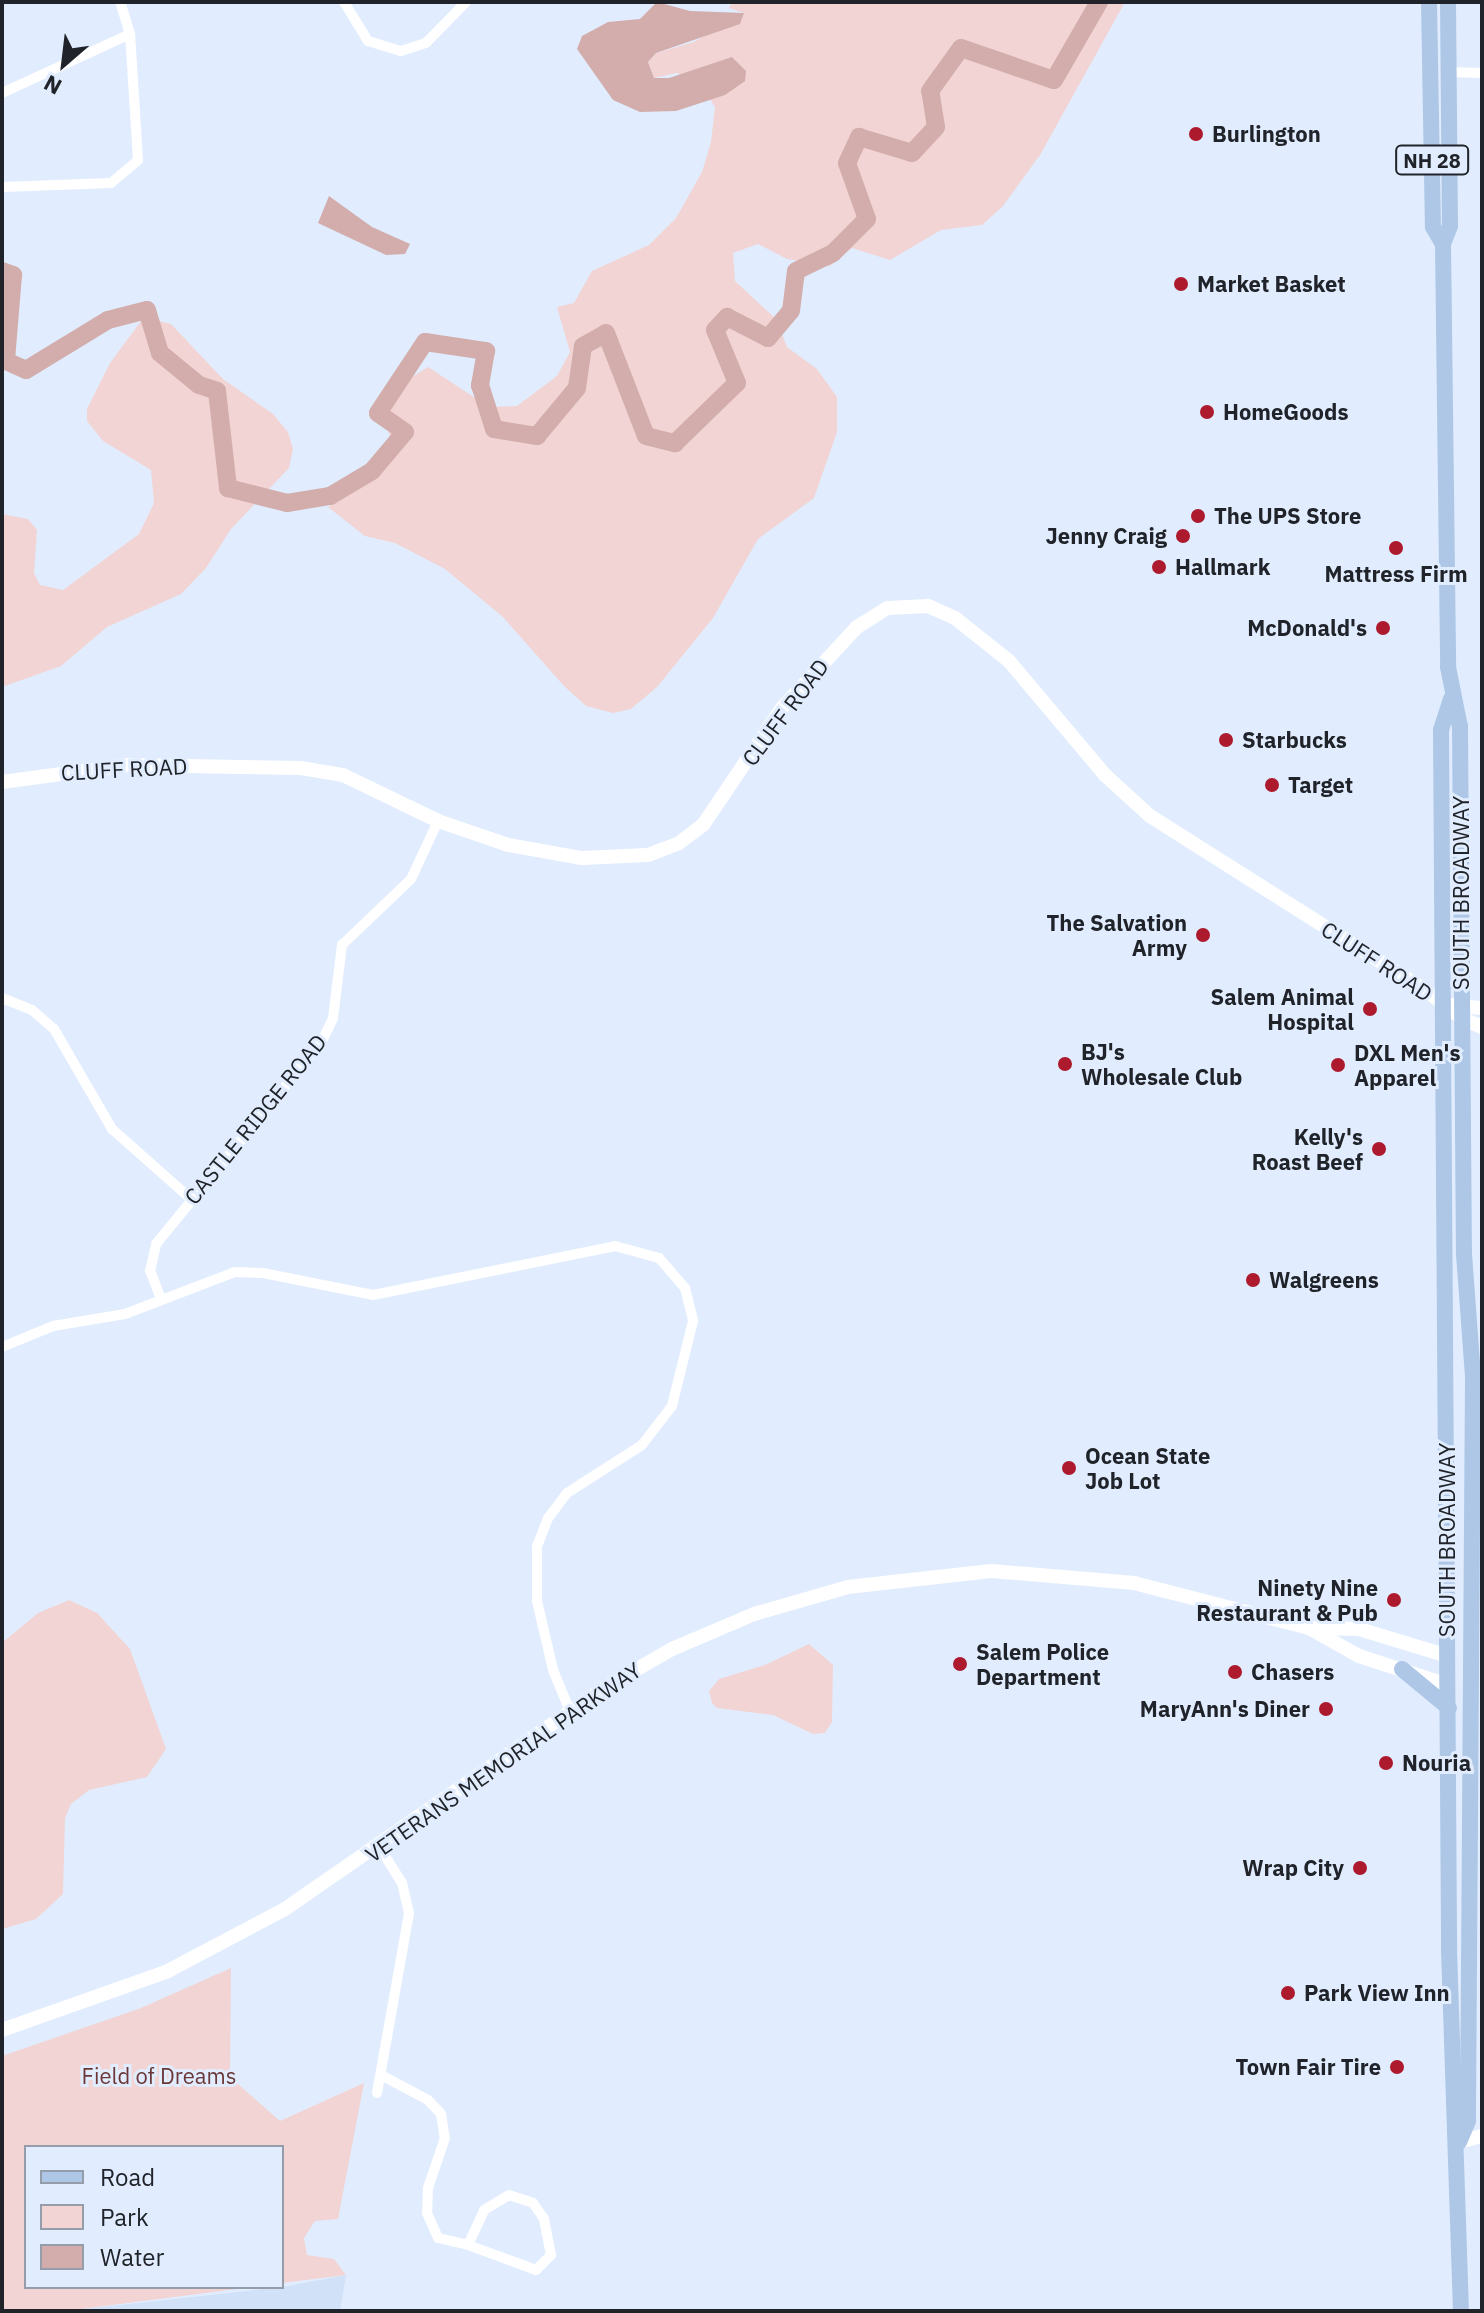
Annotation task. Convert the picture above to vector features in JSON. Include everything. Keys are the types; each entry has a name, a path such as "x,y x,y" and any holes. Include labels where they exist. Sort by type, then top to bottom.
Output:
{"main road":[{"name":"SOUTH BROADWAY","path":"1429,2 1433,227 1443,244"},
{"name":"SOUTH BROADWAY","path":"1448,2 1450,226 1443,244 1451,699 1460,727 1464,1254 1473,1378 1468,1615 1475,1666 1468,2121 1459,2142"},
{"name":"SOUTH BROADWAY","path":"1451,699 1441,730 1449,1950 1459,2142 1461,2311"},
{"path":"1468,1615 1482,1631"},
{"path":"1448,1656 1475,1666"},
{"path":"1402,1669 1449,1708"},
{"path":"1448,1685 1475,1691"},
{"path":"1471,1778 1482,1759"}],"street":[{"path":"2,187 111,183 130,169 140,152 130,34 120,2"},
{"path":"344,2 368,41 401,51 426,43 466,2"},
{"path":"2,93 130,34"},
{"path":"1450,72 1482,73"},
{"name":"CLUFF ROAD","path":"2,782 127,765 301,768 361,782 438,821 555,855 617,859 666,849 710,817 782,708 857,627 888,608 928,606 955,618 1009,661 1105,775 1150,816 1482,1027"},
{"name":"CASTLE RIDGE ROAD","path":"161,1299 152,1278 151,1257 190,1198 322,1041 333,1018 342,945 411,879 438,821"},
{"path":"2,998 32,1010 54,1029 112,1129 190,1198"},
{"path":"1462,1012 1482,1008"},
{"path":"2,1347 40,1330 113,1317 209,1279 249,1272 350,1294 383,1294 615,1246 647,1253 670,1268 685,1288 693,1321 672,1406 642,1445 567,1493 548,1518 537,1546 537,1601 553,1670 570,1711"},
{"name":"VETERANS MEMORIAL PARKWAY","path":"2,2030 166,1972 285,1909 380,1848 570,1711 647,1662 722,1626 785,1603 899,1578 991,1571 1080,1576 1148,1586 1309,1628 1359,1629 1448,1656"},
{"name":"VETERANS MEMORIAL PARKWAY","path":"1309,1628 1359,1656 1448,1685"},
{"path":"377,2093 409,1913 402,1883 380,1848"},
{"path":"381,2075 428,2100 441,2114 445,2138 428,2188 427,2213 438,2238 468,2245 536,2270 547,2262 551,2248 540,2210 517,2195 484,2210 468,2245"},
{"path":"1459,2142 1482,2136"},
{"path":"1459,2142 1482,2146"}],"shaded area":[{"path":"346,2275 340,2311 66,2311 284,2289"}],"green space":[{"path":"732,2 1125,2 1040,155 1003,206 982,225 941,230 890,260 852,248 830,266 787,259 758,244 733,253 735,281 776,319 787,347 817,369 837,397 837,432 814,498 758,539 713,618 657,687 631,709 613,713 586,706 564,686 503,617 445,569 395,543 365,536 328,507 378,477 394,449 380,405 386,393 428,367 489,407 517,406 557,376 570,352 557,307 574,303 592,271 649,245 676,218 702,172 711,142 715,107 710,99 725,95 677,73 654,78 648,62 656,53 694,42 744,13 729,8"},
{"path":"144,317 171,324 223,379 273,414 288,432 293,449 289,468 231,529 206,568 181,594 107,627 61,666 2,687 2,514 28,519 37,530 34,573 40,585 63,590 139,534 154,503 151,470 103,441 87,421 87,409 110,363"},
{"path":"69,1600 97,1613 130,1649 166,1749 147,1777 89,1790 71,1804 65,1818 63,1894 36,1919 2,1929 2,1643 38,1613"},
{"path":"809,1644 833,1665 832,1722 825,1733 813,1734 773,1715 717,1708 712,1703 709,1691 719,1679 765,1665"},
{"name":"Field of Dreams","path":"231,1968 230,2077 280,2121 364,2083 338,2219 315,2221 304,2238 307,2255 334,2259 346,2275 284,2283 284,2145 24,2145 24,2289 236,2289 66,2311 2,2311 2,2056 141,2008"}],"water":[{"path":"657,2 690,11 744,13 740,24 656,53 648,62 654,78 669,78 732,57 746,71 745,81 725,95 676,111 640,112 613,100 577,49 582,36 608,22 640,19"},
{"path":"329,196 372,227 410,244 405,254 386,255 318,223"}],"waterway":[{"path":"2,271 13,275 6,361 26,370 108,320 147,310 160,353 199,385 217,391 228,488 287,503 330,496 372,471 405,432 378,413 425,342 486,351 480,385 494,429 537,436 577,388 583,346 606,333 646,436 675,443 737,383 715,330 727,317 768,338 791,311 796,271 833,253 867,219 847,163 859,137 912,153 936,127 930,91 961,48 1054,80 1099,2"}],"place":[{"name":"Burlington","path":"1196,134"},
{"name":"Market Basket","path":"1181,284"},
{"name":"HomeGoods","path":"1207,412"},
{"name":"The UPS Store","path":"1198,516"},
{"name":"Jenny Craig","path":"1183,536"},
{"name":"Mattress Firm","path":"1396,548"},
{"name":"Hallmark","path":"1159,567"},
{"name":"McDonald's","path":"1383,628"},
{"name":"Starbucks","path":"1226,740"},
{"name":"Target","path":"1272,785"},
{"name":"The Salvation Army","path":"1203,935"},
{"name":"Salem Animal Hospital","path":"1370,1009"},
{"name":"BJ's Wholesale Club","path":"1065,1064"},
{"name":"DXL Men's Apparel","path":"1338,1065"},
{"name":"Kelly's Roast Beef","path":"1379,1149"},
{"name":"Walgreens","path":"1253,1280"},
{"name":"Ocean State Job Lot","path":"1069,1468"},
{"name":"Ninety Nine Restaurant & Pub","path":"1394,1600"},
{"name":"Salem Police Department","path":"960,1664"},
{"name":"Chasers","path":"1235,1672"},
{"name":"MaryAnn's Diner","path":"1326,1709"},
{"name":"Nouria","path":"1386,1763"},
{"name":"Wrap City","path":"1360,1868"},
{"name":"Park View Inn","path":"1288,1993"},
{"name":"Town Fair Tire","path":"1397,2067"}]}
